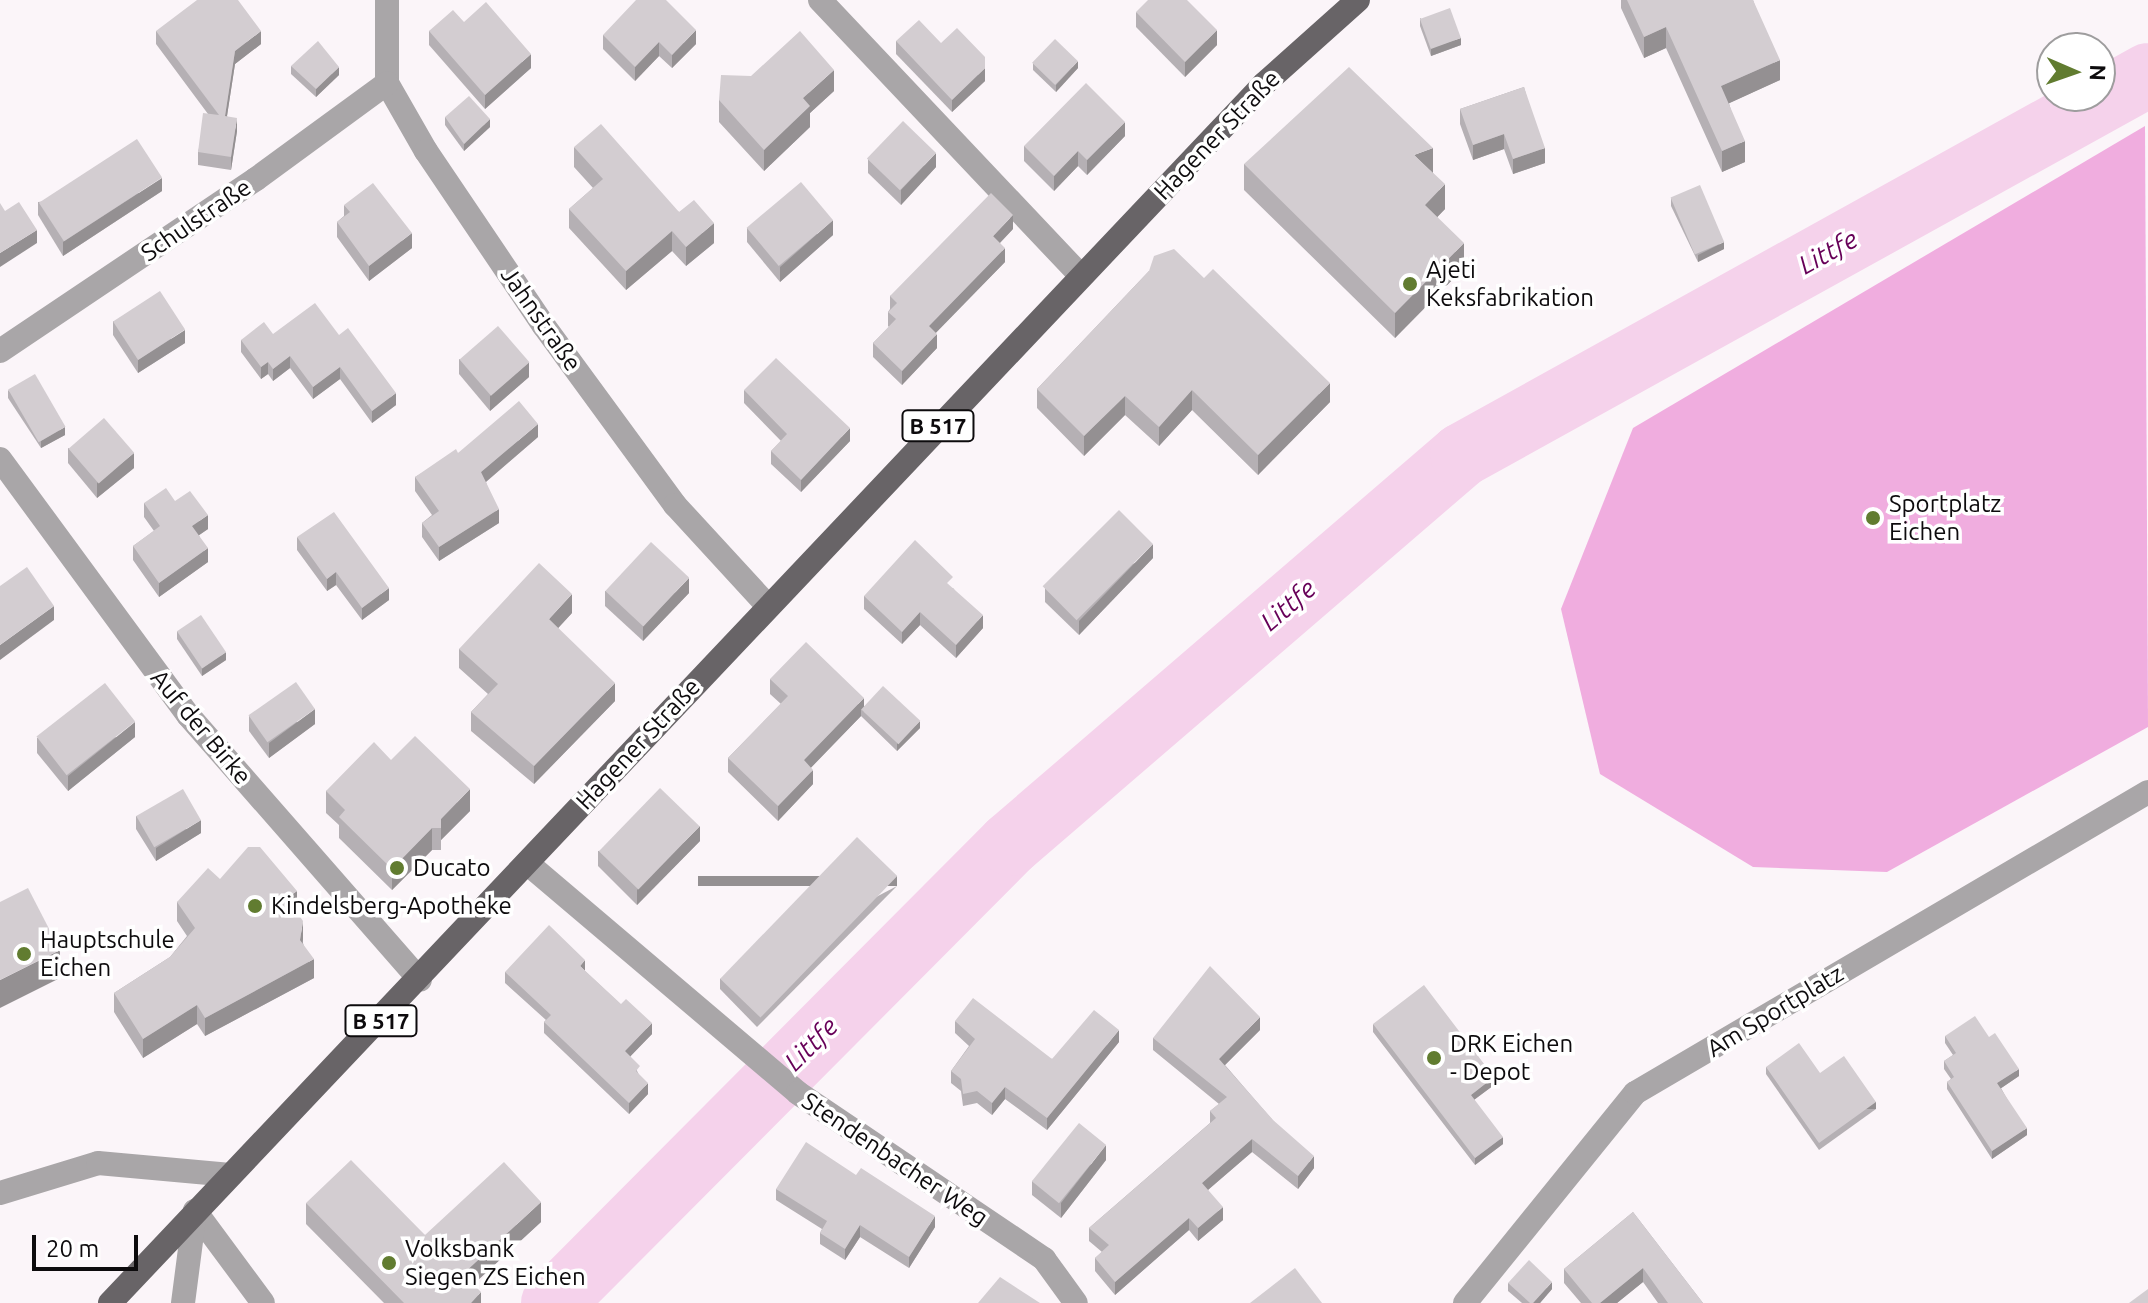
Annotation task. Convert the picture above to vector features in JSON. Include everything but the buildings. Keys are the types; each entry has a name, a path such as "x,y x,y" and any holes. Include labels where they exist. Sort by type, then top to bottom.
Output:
{"main road":[{"name":"Hagener Straße","path":"110,1303 420,980 767,605 1264,84 1358,0"}],"street":[{"name":"Jahnstraße","path":"387,0 387,83 426,151 553,339 675,505 767,605"},
{"path":"820,0 1081,276"},
{"name":"Schulstraße","path":"0,351 256,179 387,83"},
{"name":"Auf der Birke","path":"0,459 188,715 420,980"},
{"name":"Am Sportplatz","path":"1465,1303 1635,1093 2148,792"},
{"name":"Stendenbacher Weg","path":"527,863 798,1093 1044,1259 1076,1303"},
{"path":"0,1193 98,1163 230,1175"},
{"path":"183,1303 195,1211"},
{"path":"195,1211 263,1303"}],"shaded area":[{"name":"Sportplatz Eichen","path":"2145,126 2148,727 1887,872 1753,867 1600,774 1561,609 1633,428"}],"waterway":[{"name":"Littfe","path":"553,1303 1010,844 1462,455 2148,75"}],"place":[{"name":"Ajeti Keksfabrikation","path":"1410,284"},
{"name":"Sportplatz Eichen","path":"1873,518"},
{"name":"Ducato","path":"397,868"},
{"name":"Kindelsberg-Apotheke","path":"255,906"},
{"name":"Hauptschule Eichen","path":"24,954"},
{"name":"DRK Eichen - Depot","path":"1434,1058"},
{"name":"Volksbank Siegen ZS Eichen","path":"389,1263"}]}
